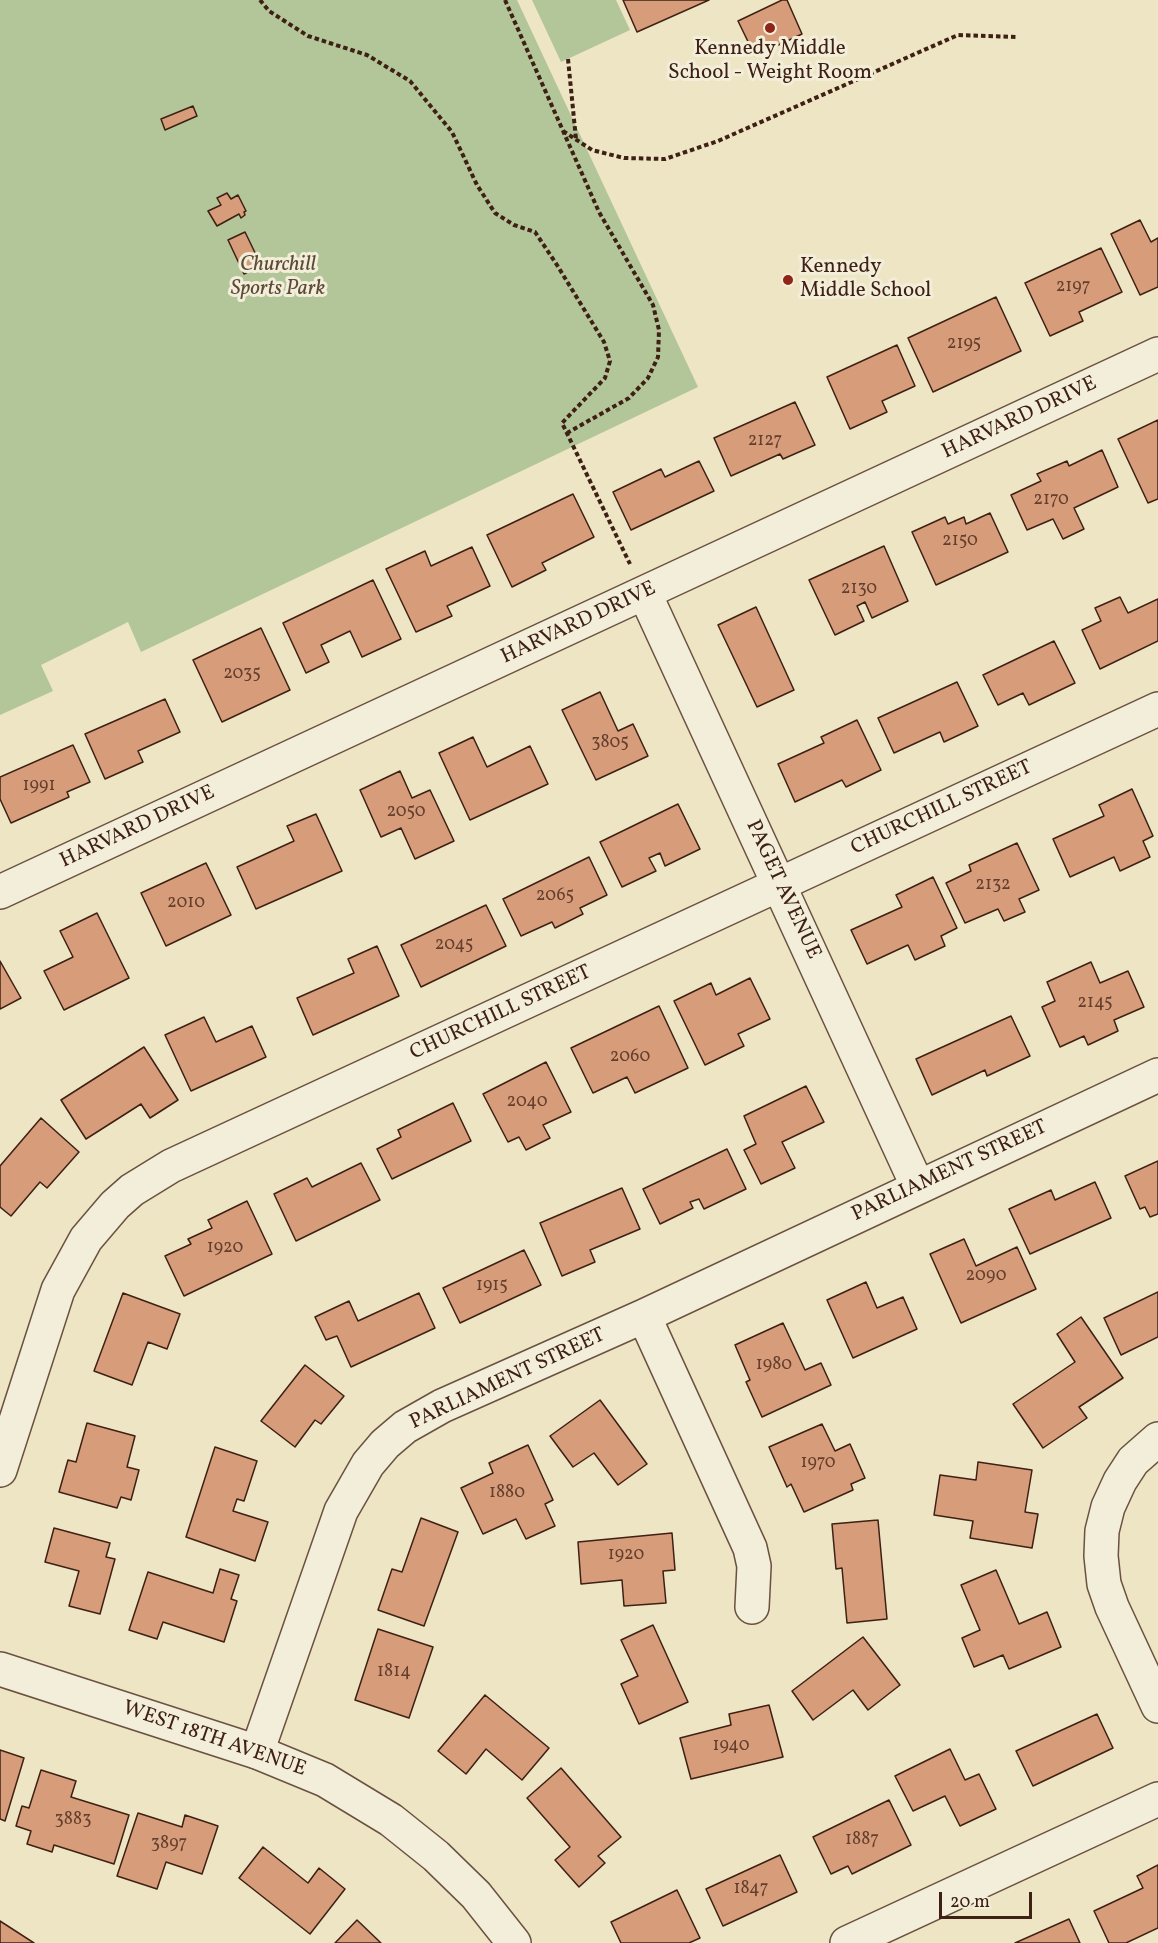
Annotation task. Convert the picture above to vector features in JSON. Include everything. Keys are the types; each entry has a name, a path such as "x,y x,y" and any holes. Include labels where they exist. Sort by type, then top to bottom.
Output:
{"street":[{"name":"HARVARD DRIVE","path":"0,892 1158,354"},
{"name":"PAGET AVENUE","path":"645,594 918,1187"},
{"name":"CHURCHILL STREET","path":"0,1470 58,1290 86,1239 115,1205 132,1190 171,1166 1158,709"},
{"name":"PARLIAMENT STREET","path":"257,1752 337,1520 353,1487 385,1444 405,1427 442,1406 644,1316 1158,1075"},
{"path":"644,1316 750,1548 754,1566 752,1607"},
{"path":"1158,1439 1134,1461 1120,1481 1108,1507 1102,1531 1101,1556 1104,1584 1112,1607 1158,1706"},
{"name":"WEST 18TH AVENUE","path":"0,1669 257,1752 325,1780 391,1820 436,1856 476,1895 514,1943"},
{"path":"847,1943 1158,1799"}],"path":[{"path":"260,0 269,11 308,36 367,55 410,81 452,132 477,185 495,213 514,225 535,232 604,342 610,361 605,378 562,423 645,594"},
{"path":"505,0 599,212 653,305 659,330 658,357 648,378 629,398 567,433"},
{"path":"562,131 592,150 624,158 665,159 718,141 958,35 1018,37"},
{"path":"568,59 576,140"}],"green space":[{"name":"Churchill Sports Park","path":"0,0 517,0 698,387 141,652 128,622 41,665 53,691 0,715"},
{"path":"532,0 616,0 630,30 561,62"}],"building":[{"path":"623,0 709,0 637,32"},
{"name":"Kennedy Middle School - Weight Room","path":"782,0 787,0 802,34 755,56 738,21"},
{"path":"193,106 197,116 165,130 161,119"},
{"path":"227,193 231,199 238,195 246,211 245,215 241,218 239,214 217,226 208,211 221,205 217,198"},
{"path":"1140,220 1151,242 1158,238 1158,287 1140,295 1111,234"},
{"path":"245,232 261,265 244,274 228,240"},
{"path":"1101,248 1122,292 1079,312 1083,321 1050,336 1025,283"},
{"path":"996,297 1021,351 933,392 908,338"},
{"path":"897,345 915,386 882,401 887,412 850,429 827,377"},
{"path":"795,402 815,445 783,459 780,454 731,476 714,438"},
{"path":"1158,420 1158,499 1148,503 1118,439"},
{"path":"1102,450 1118,487 1074,508 1084,529 1063,539 1053,519 1027,530 1011,495 1041,481 1037,474 1067,461 1069,466"},
{"path":"699,461 714,491 631,530 613,492 661,469 665,477"},
{"path":"573,494 594,537 542,563 546,570 512,587 487,535"},
{"path":"990,513 1008,552 936,585 912,532 945,517 948,524 964,517 966,524"},
{"path":"884,546 908,601 872,618 865,602 857,606 864,621 835,635 809,580"},
{"path":"472,547 490,586 447,606 452,616 416,632 386,569 425,551 431,566"},
{"path":"373,580 401,639 362,657 350,631 321,645 329,662 306,673 283,623"},
{"path":"1120,597 1128,613 1158,599 1158,641 1100,669 1082,630 1101,621 1095,608"},
{"path":"756,607 794,690 757,707 718,625"},
{"path":"261,628 290,690 222,722 193,660"},
{"path":"1054,641 1075,683 1029,705 1023,693 998,705 983,675"},
{"path":"957,682 978,726 944,742 940,732 894,753 878,718"},
{"path":"600,692 618,731 633,724 648,756 596,780 562,710"},
{"path":"165,699 180,732 138,751 143,762 105,779 85,734"},
{"path":"857,720 881,770 846,787 842,780 795,802 778,764 824,743 821,737"},
{"path":"473,737 487,767 530,746 548,784 470,820 439,753"},
{"path":"73,745 90,782 67,792 69,797 11,823 0,799 0,777"},
{"path":"400,771 412,798 430,790 454,841 415,859 401,828 381,837 360,790"},
{"path":"1132,789 1153,836 1143,841 1150,857 1120,871 1114,857 1070,877 1053,839 1104,816 1099,805"},
{"path":"678,804 700,849 665,866 660,853 649,858 656,871 622,887 600,842"},
{"path":"316,814 342,871 256,909 237,867 294,841 287,826"},
{"path":"1017,843 1039,890 1019,899 1025,912 1004,921 998,909 965,923 946,883 971,871 969,865"},
{"path":"589,857 607,895 580,908 583,914 555,928 552,922 521,936 503,899"},
{"path":"206,863 231,915 166,946 141,893"},
{"path":"933,877 957,928 941,936 945,946 915,960 908,945 867,964 851,930 902,907 896,895"},
{"path":"486,905 506,946 421,987 401,945"},
{"path":"97,913 129,978 64,1010 44,971 73,957 60,931"},
{"path":"377,946 399,996 313,1035 297,998 354,973 348,959"},
{"path":"0,961 21,998 0,1009"},
{"path":"1091,962 1100,983 1128,971 1144,1007 1114,1020 1118,1031 1088,1045 1084,1036 1060,1047 1042,1007 1055,1001 1047,982"},
{"path":"750,978 770,1019 738,1034 744,1046 705,1065 674,1001 711,983 716,995"},
{"path":"659,1006 688,1068 635,1093 627,1077 593,1093 571,1048"},
{"path":"1011,1016 1030,1056 987,1076 985,1070 932,1095 916,1059"},
{"path":"204,1017 216,1042 252,1026 266,1057 191,1091 165,1035"},
{"path":"144,1047 178,1100 150,1118 141,1104 86,1139 61,1100"},
{"path":"546,1062 571,1112 543,1125 550,1138 526,1150 519,1137 508,1142 483,1094"},
{"path":"806,1086 824,1122 782,1142 795,1168 761,1184 744,1150 756,1144 744,1116"},
{"path":"453,1103 471,1141 392,1179 377,1149 401,1137 398,1130"},
{"path":"41,1118 79,1152 47,1188 40,1182 11,1216 0,1207 0,1166"},
{"path":"727,1149 746,1189 704,1209 699,1199 690,1202 693,1208 660,1224 643,1189"},
{"path":"1158,1161 1158,1214 1150,1217 1145,1207 1140,1209 1125,1176"},
{"path":"361,1163 380,1200 296,1241 274,1194 307,1178 312,1187"},
{"path":"1095,1182 1111,1218 1030,1254 1009,1209 1051,1190 1055,1200"},
{"path":"622,1188 640,1229 590,1250 595,1262 562,1276 540,1223"},
{"path":"247,1201 272,1254 184,1296 165,1256 191,1244 188,1239 212,1228 208,1220"},
{"path":"964,1239 976,1266 1017,1247 1036,1289 961,1323 930,1254"},
{"path":"524,1250 541,1285 460,1323 443,1288"},
{"path":"866,1282 877,1308 903,1297 917,1329 853,1358 827,1300"},
{"path":"1158,1292 1158,1337 1121,1355 1104,1318"},
{"path":"123,1293 180,1314 167,1349 148,1342 132,1385 94,1371"},
{"path":"419,1293 435,1328 351,1367 337,1336 326,1340 315,1317 349,1301 358,1321"},
{"path":"1081,1317 1123,1378 1079,1407 1087,1418 1043,1448 1013,1404 1075,1362 1057,1334"},
{"path":"783,1323 805,1370 821,1363 831,1385 762,1417 746,1382 750,1380 735,1345"},
{"path":"305,1365 344,1396 321,1424 315,1420 295,1447 261,1421"},
{"path":"600,1400 647,1464 618,1485 594,1453 573,1467 550,1436"},
{"path":"87,1423 135,1436 127,1467 139,1470 131,1500 121,1497 117,1508 59,1492 68,1460 76,1462"},
{"path":"822,1424 835,1451 850,1444 865,1478 851,1484 853,1490 804,1512 791,1484 787,1487 769,1447"},
{"path":"528,1445 553,1500 545,1504 555,1526 526,1539 516,1519 483,1534 461,1488 493,1473 489,1463"},
{"path":"215,1447 257,1461 244,1501 237,1499 233,1511 268,1522 255,1561 186,1537"},
{"path":"978,1462 1032,1470 1025,1512 1038,1514 1032,1548 970,1538 973,1521 934,1515 940,1475 976,1480"},
{"path":"421,1518 458,1532 424,1626 378,1610 392,1569 402,1572"},
{"path":"878,1520 887,1619 847,1623 842,1568 836,1569 832,1524"},
{"path":"54,1528 110,1543 106,1557 115,1559 100,1614 69,1606 79,1571 45,1562"},
{"path":"672,1533 675,1570 663,1571 666,1603 624,1606 622,1580 581,1584 578,1542"},
{"path":"220,1569 239,1575 231,1599 237,1601 224,1642 163,1622 157,1639 129,1630 148,1572 213,1593"},
{"path":"996,1570 1019,1624 1047,1612 1061,1647 1009,1669 1003,1655 974,1667 962,1638 980,1630 961,1585"},
{"path":"653,1625 688,1702 639,1724 621,1684 638,1676 621,1640"},
{"path":"378,1629 433,1647 409,1718 355,1700"},
{"path":"863,1637 900,1685 868,1710 853,1690 813,1720 792,1691"},
{"path":"485,1695 549,1748 522,1780 486,1749 466,1774 438,1751"},
{"path":"769,1705 783,1757 691,1779 680,1738 731,1725 729,1714"},
{"path":"1097,1714 1113,1748 1033,1786 1016,1751"},
{"path":"950,1749 965,1780 979,1774 996,1809 960,1826 945,1796 913,1811 895,1776"},
{"path":"0,1750 24,1758 5,1821 0,1819"},
{"path":"561,1768 621,1837 598,1856 605,1863 579,1887 555,1860 570,1847 527,1798"},
{"path":"41,1770 76,1781 71,1797 129,1815 114,1864 54,1845 52,1852 27,1844 31,1831 16,1826 22,1806 29,1808"},
{"path":"889,1800 911,1845 852,1874 848,1866 831,1874 813,1837"},
{"path":"138,1813 182,1827 185,1815 218,1826 202,1874 166,1862 157,1889 117,1876"},
{"path":"263,1847 308,1883 319,1868 345,1889 310,1934 239,1878"},
{"path":"780,1855 797,1892 723,1926 706,1889"},
{"path":"1158,1865 1158,1928 1126,1943 1109,1943 1094,1911 1143,1888 1137,1876"},
{"path":"677,1890 700,1938 689,1943 621,1943 611,1922"},
{"path":"1069,1919 1080,1943 1015,1943"},
{"path":"357,1920 381,1943 335,1943"},
{"path":"0,1921 34,1943 0,1943"}],"place":[{"name":"Kennedy Middle School - Weight Room","path":"770,28"},
{"name":"Kennedy Middle School","path":"788,280"}]}
